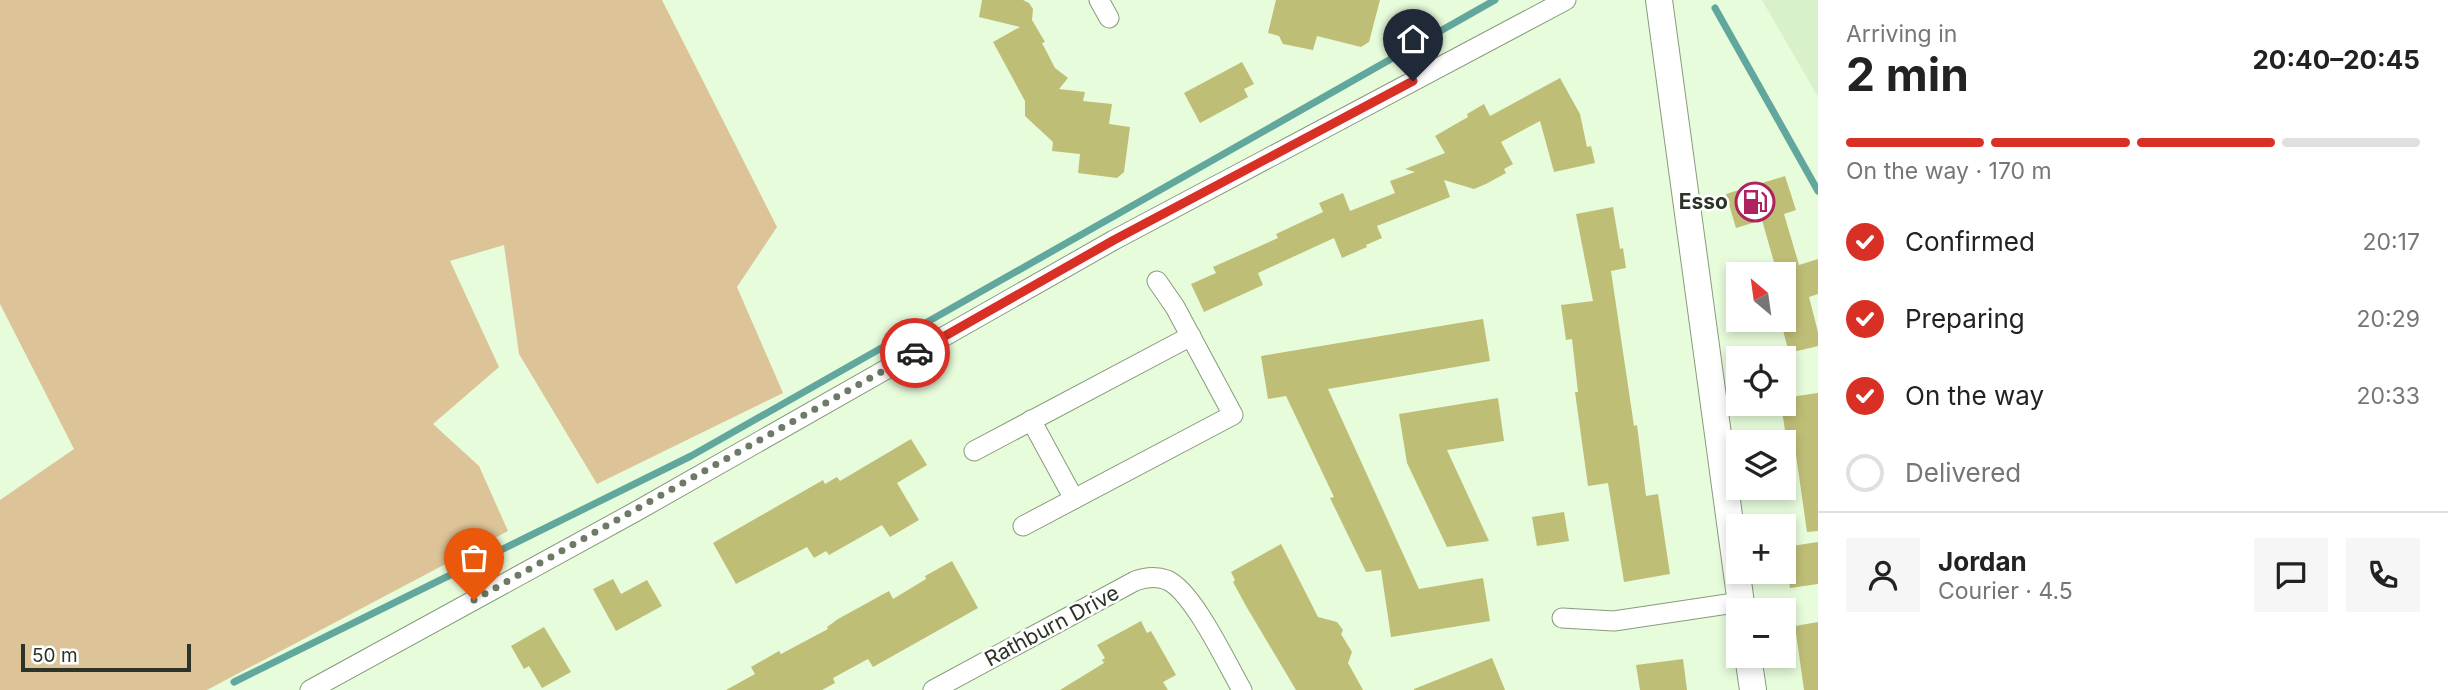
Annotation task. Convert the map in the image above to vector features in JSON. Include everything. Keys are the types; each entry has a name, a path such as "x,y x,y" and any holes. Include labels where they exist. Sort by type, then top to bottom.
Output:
{"main road":[{"path":"1659,0 1740,598"},
{"path":"1750,668 1753,690"}],"street":[{"path":"1099,0 1109,18"},
{"path":"310,690 635,512 1114,240 1566,0"},
{"path":"1023,526 1233,415 1175,307 1157,281"},
{"path":"974,450 1191,336"},
{"path":"1031,420 1074,499"},
{"name":"Rathburn Drive","path":"933,690 1143,578 1168,581 1185,594 1242,690"},
{"path":"1562,618 1614,621 1726,608"}],"shaded area":[{"path":"0,0 662,0 777,227 737,287 783,393 597,484 519,354 504,245 450,261 499,367 433,424 479,466 508,531 207,690 0,690 0,500 74,449 0,304"},
{"path":"1762,0 1818,0 1818,97"}],"building":[{"path":"982,0 1023,0 1029,3 1033,9 1032,20 1045,42 1042,43 1055,68 1068,78 1059,89 1085,92 1083,101 1112,104 1109,124 1130,127 1124,172 1117,178 1078,173 1080,154 1052,151 1053,142 1025,116 1025,101 993,42 1020,27 979,17"},
{"path":"1276,0 1380,0 1369,42 1361,47 1317,36 1313,50 1283,44 1279,36 1268,33"},
{"path":"1242,62 1254,84 1244,89 1248,97 1200,123 1184,93"},
{"path":"1560,78 1580,114 1587,147 1591,146 1595,163 1554,172 1540,121 1501,142 1513,164 1504,169 1506,173 1474,189 1444,180 1450,197 1377,226 1382,238 1366,245 1367,247 1342,258 1334,238 1258,273 1263,285 1204,312 1191,284 1216,273 1213,267 1278,238 1276,234 1323,212 1319,203 1343,193 1350,211 1395,193 1390,181 1415,172 1405,169 1445,153 1435,136 1468,117 1467,114 1484,104 1490,116"},
{"path":"1785,176 1796,210 1784,214 1799,265 1818,259 1818,294 1809,297 1818,332 1818,346 1796,351 1796,346 1787,346 1784,332 1796,332 1796,262 1774,262 1762,220 1736,228 1726,194"},
{"path":"1613,207 1626,268 1611,271 1634,426 1637,425 1646,496 1658,494 1670,574 1624,582 1608,483 1588,486 1575,392 1578,392 1572,339 1566,340 1561,305 1593,301 1576,214"},
{"path":"1483,319 1490,361 1328,389 1419,589 1483,578 1490,621 1391,637 1381,570 1366,572 1330,498 1334,497 1286,396 1268,399 1261,356"},
{"path":"1818,393 1818,531 1807,532 1796,455 1796,430 1785,430 1783,416 1796,416 1796,396"},
{"path":"1498,398 1504,441 1447,450 1489,541 1447,547 1407,463 1399,414"},
{"path":"911,439 927,465 897,483 919,520 890,537 882,525 829,555 826,551 814,558 807,547 736,584 713,543 823,480 825,484 837,477 840,481"},
{"path":"1564,512 1569,541 1537,546 1532,517"},
{"path":"1818,542 1818,584 1790,588 1790,584 1796,584 1796,545"},
{"path":"1281,544 1318,617 1337,622 1343,630 1341,634 1352,652 1348,663 1363,690 1296,690 1246,606 1233,582 1235,580 1231,572"},
{"path":"952,561 978,608 873,667 868,659 833,678 835,683 822,690 726,690 755,674 751,667 779,651 781,654 828,629 827,627 838,619 889,591 893,599"},
{"path":"613,579 621,594 647,580 662,606 616,631 593,589"},
{"path":"1141,621 1147,633 1151,631 1176,675 1163,682 1168,690 1060,690 1104,663 1102,660 1105,658 1097,645"},
{"path":"1818,622 1818,690 1804,690 1796,626"},
{"path":"544,627 571,672 542,688 529,666 524,669 511,646"},
{"path":"1492,658 1505,690 1414,690 1414,689"},
{"path":"1683,659 1687,690 1640,690 1636,665"}],"waterway":[{"path":"234,682 691,456 1495,0"},
{"path":"1715,8 1818,191"}],"way so far":[{"path":"474,600 915,353"}],"place":[{"name":"Esso","path":"1755,202"}],"route":[{"path":"915,353 1114,240 1413,81"}]}
